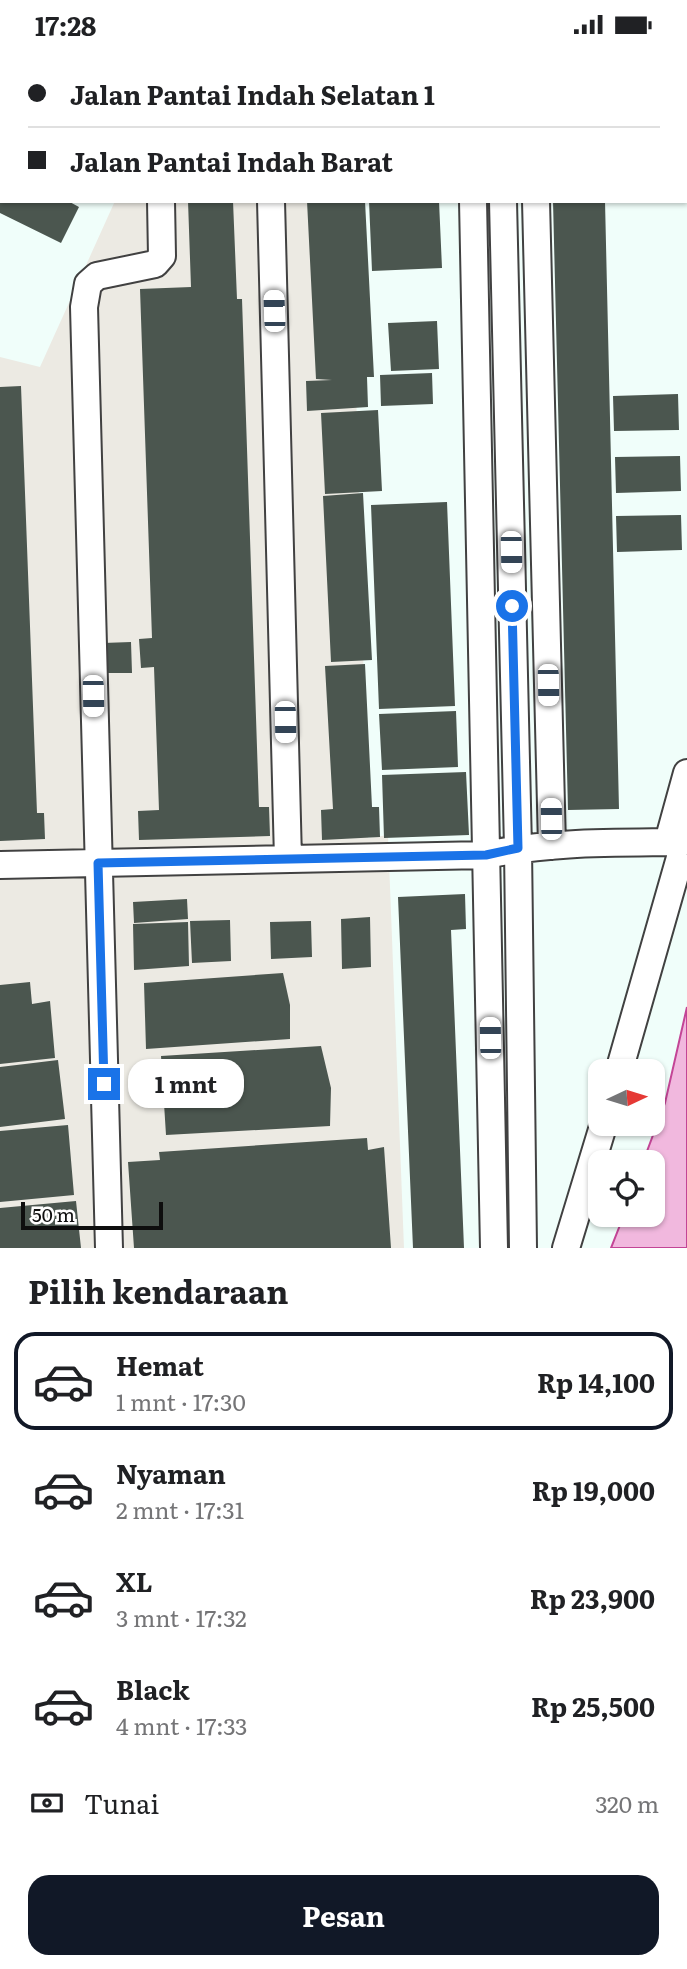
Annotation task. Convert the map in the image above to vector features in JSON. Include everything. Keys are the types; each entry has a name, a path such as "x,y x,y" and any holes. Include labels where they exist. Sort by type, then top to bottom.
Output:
{"street":[{"path":"109,1248 84,307 88,284 97,276 155,264 162,256 161,203"},
{"path":"271,203 288,859"},
{"path":"473,203 494,1248"},
{"path":"503,203 518,848 523,1248"},
{"path":"536,203 552,846"},
{"path":"622,1059 680,839 687,773"},
{"path":"0,865 486,855 518,848 680,839"},
{"path":"566,1248 600,1136"}],"shaded area":[{"path":"114,203 351,203 368,838 388,835 404,1248 0,1248 0,357 40,367"},
{"path":"687,1007 687,1248 611,1248 619,1227 665,1227 665,1150 647,1150 653,1136 665,1136 665,1103"}],"building":[{"path":"0,203 72,203 79,207 61,243 0,213"},
{"path":"188,203 233,203 237,299 242,299 259,807 269,807 270,836 139,840 138,811 159,810 154,667 141,668 139,639 152,638 140,289 191,287"},
{"path":"307,203 365,203 374,377 367,377 368,407 307,411 306,381 332,380 316,379"},
{"path":"369,203 439,203 442,268 372,271"},
{"path":"553,203 605,203 619,809 568,810"},
{"path":"437,321 439,369 391,371 388,323"},
{"path":"432,373 433,404 381,406 380,375"},
{"path":"21,386 37,813 44,813 45,839 0,841 0,387"},
{"path":"678,394 679,430 614,431 613,396"},
{"path":"378,410 382,491 325,494 321,413"},
{"path":"680,456 681,491 616,493 615,457"},
{"path":"363,493 372,660 331,662 323,496"},
{"path":"447,502 455,706 379,709 371,505"},
{"path":"681,515 682,550 617,552 616,516"},
{"path":"131,642 132,673 105,673 103,643"},
{"path":"365,664 372,807 379,807 380,837 322,840 321,810 333,809 325,666"},
{"path":"456,711 458,767 382,770 379,714"},
{"path":"466,772 469,835 384,838 382,775"},
{"path":"465,894 466,929 451,930 464,1248 413,1248 398,897"},
{"path":"187,899 188,919 134,923 133,902"},
{"path":"370,917 371,967 342,969 341,919"},
{"path":"230,920 231,961 192,963 190,921"},
{"path":"311,921 312,957 271,959 270,922"},
{"path":"188,922 189,966 134,970 133,924"},
{"path":"283,973 290,1005 290,1039 146,1049 144,983"},
{"path":"30,982 32,1004 50,1001 55,1058 0,1064 0,985"},
{"path":"321,1046 331,1088 330,1126 166,1135 161,1056"},
{"path":"58,1060 65,1119 0,1127 0,1067"},
{"path":"68,1125 74,1195 0,1202 0,1131"},
{"path":"367,1138 368,1150 384,1147 391,1248 134,1248 128,1162 160,1160 159,1152"},
{"path":"76,1201 81,1248 0,1248 0,1208"}],"route":[{"path":"104,1084 98,863 486,855 518,848 512,606"}]}
